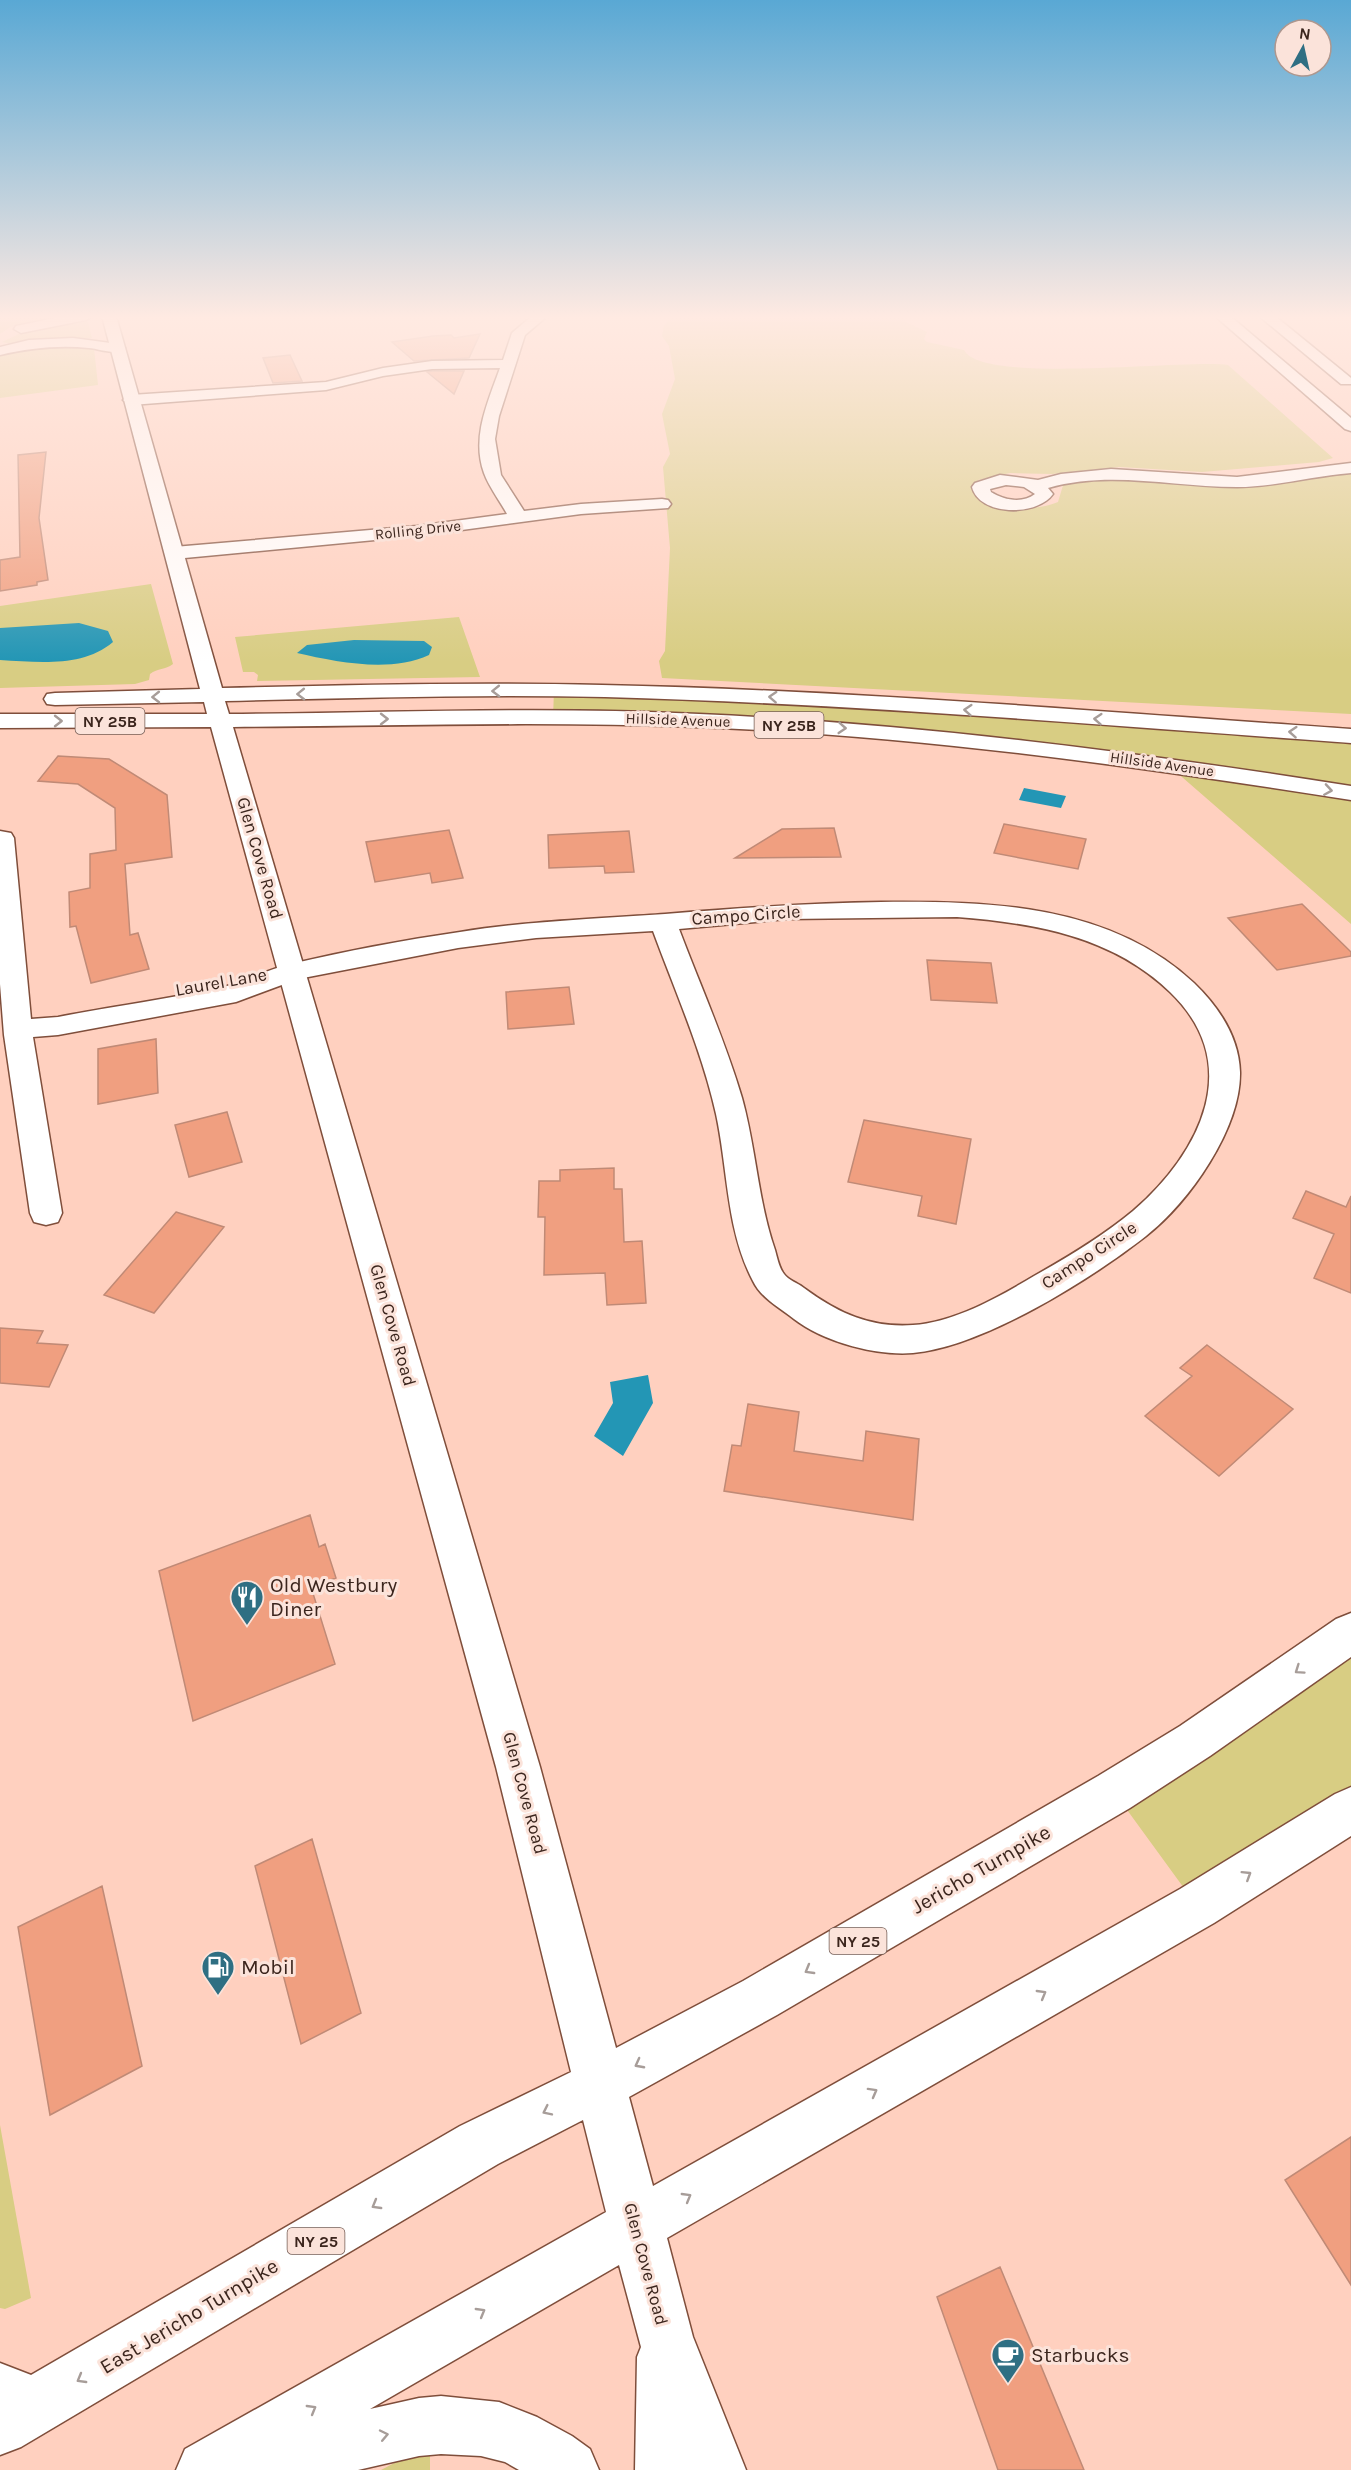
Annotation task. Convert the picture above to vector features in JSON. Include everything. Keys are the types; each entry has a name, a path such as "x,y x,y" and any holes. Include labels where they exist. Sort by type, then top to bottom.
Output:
{"main road":[{"name":"Glen Cove Road","path":"140,431 518,1767 665,2337 716,2470"},
{"path":"488,431 486,439 493,475 519,518"},
{"path":"1036,486 1065,477 1111,472 1238,482 1321,469 1351,468"},
{"name":"Rolling Drive","path":"174,553 417,531 592,508 662,504"},
{"name":"Hillside Avenue","path":"36,699 503,690 648,692 834,701 1351,736"},
{"name":"Hillside Avenue","path":"0,722 610,718 881,731 1089,753 1351,794"},
{"path":"2,838 18,1029 46,1213"},
{"name":"Campo Circle","path":"292,972 458,940 536,930 787,911 957,909 1019,913 1077,926 1115,941 1149,959 1184,988 1208,1017 1222,1047 1226,1070 1225,1096 1205,1144 1175,1187 1137,1226 1059,1277 992,1316 922,1338 876,1336 822,1320 770,1282 752,1234 727,1097 663,922"},
{"name":"Laurel Lane","path":"18,1029 58,1026 236,993 292,972"},
{"name":"Jericho Turnpike","path":"599,2085 760,1998 1114,1792 1204,1735 1351,1633"},
{"path":"206,2470 1197,1906 1351,1810"},
{"name":"East Jericho Turnpike","path":"12,2408 479,2145 599,2085"},
{"name":"Glen Cove Road","path":"665,2337 665,2470"},
{"path":"225,2470 419,2427 447,2424 495,2429 519,2436 548,2453 569,2470"}],"shaded area":[{"path":"665,431 1303,431 1333,458 1319,462 1202,472 1120,467 1052,474 1010,473 978,480 974,490 1015,506 1035,508 1058,502 1064,482 1121,476 1244,487 1351,473 1351,714 662,678 659,661 665,651 670,548 663,467 670,454"},
{"path":"151,584 173,664 150,674 149,680 135,684 0,688 0,606"},
{"path":"459,617 480,677 257,681 258,675 254,672 243,672 235,637"},
{"path":"554,690 1351,736 1351,924 1167,764 1025,745 553,718"},
{"path":"1351,1633 1351,1810 1197,1906 1114,1792"},
{"path":"0,2125 31,2298 5,2309 0,2308"},
{"path":"430,2444 430,2470 381,2470"}],"water":[{"path":"79,623 108,631 113,642 88,656 74,660 44,662 0,660 0,628"},
{"path":"354,640 424,641 432,647 429,655 398,664 381,665 329,660 297,653 307,645"},
{"path":"1024,788 1066,796 1061,808 1019,800"},
{"path":"648,1375 653,1403 623,1456 594,1436 613,1403 610,1382"}],"building":[{"path":"46,452 39,518 48,580 37,582 37,585 0,591 0,560 20,557 18,455"},
{"path":"58,756 109,759 167,795 172,857 125,864 130,935 138,933 149,969 91,983 76,926 70,927 69,892 90,888 90,854 116,850 115,808 78,784 38,781"},
{"path":"1004,824 1086,839 1078,869 994,853"},
{"path":"834,828 841,857 735,858 782,829"},
{"path":"449,830 463,878 432,883 430,873 375,882 366,842"},
{"path":"629,831 634,872 605,873 604,866 549,868 548,835"},
{"path":"1302,904 1351,952 1351,956 1277,970 1228,918"},
{"path":"927,960 991,963 997,1003 931,1000"},
{"path":"569,987 574,1024 508,1029 506,992"},
{"path":"156,1039 158,1093 98,1104 98,1049"},
{"path":"227,1112 242,1162 189,1177 175,1125"},
{"path":"864,1120 971,1139 956,1224 918,1216 922,1196 848,1182"},
{"path":"614,1168 614,1189 622,1189 624,1242 642,1241 646,1303 607,1305 605,1273 544,1275 545,1217 538,1217 539,1181 560,1181 560,1170"},
{"path":"1306,1191 1346,1207 1351,1196 1351,1293 1314,1278 1334,1234 1293,1218"},
{"path":"176,1212 224,1227 154,1313 104,1295"},
{"path":"0,1328 43,1331 37,1343 68,1345 49,1387 0,1383"},
{"path":"1207,1345 1293,1409 1219,1476 1145,1416 1192,1376 1180,1368"},
{"path":"748,1404 799,1412 794,1451 863,1461 866,1431 919,1439 913,1520 724,1491 732,1445 741,1446"},
{"name":"Old Westbury Diner","path":"310,1515 319,1547 325,1544 336,1578 311,1587 335,1664 193,1721 159,1571"},
{"path":"312,1839 361,2013 301,2044 255,1866"},
{"path":"102,1886 142,2066 50,2115 18,1927"},
{"path":"1351,2137 1351,2285 1285,2180"},
{"name":"Starbucks","path":"1000,2267 1084,2470 998,2470 937,2297"}],"place":[{"name":"Old Westbury Diner","path":"247,1626"},
{"name":"Mobil","path":"218,1996"},
{"name":"Starbucks","path":"1008,2384"}]}
